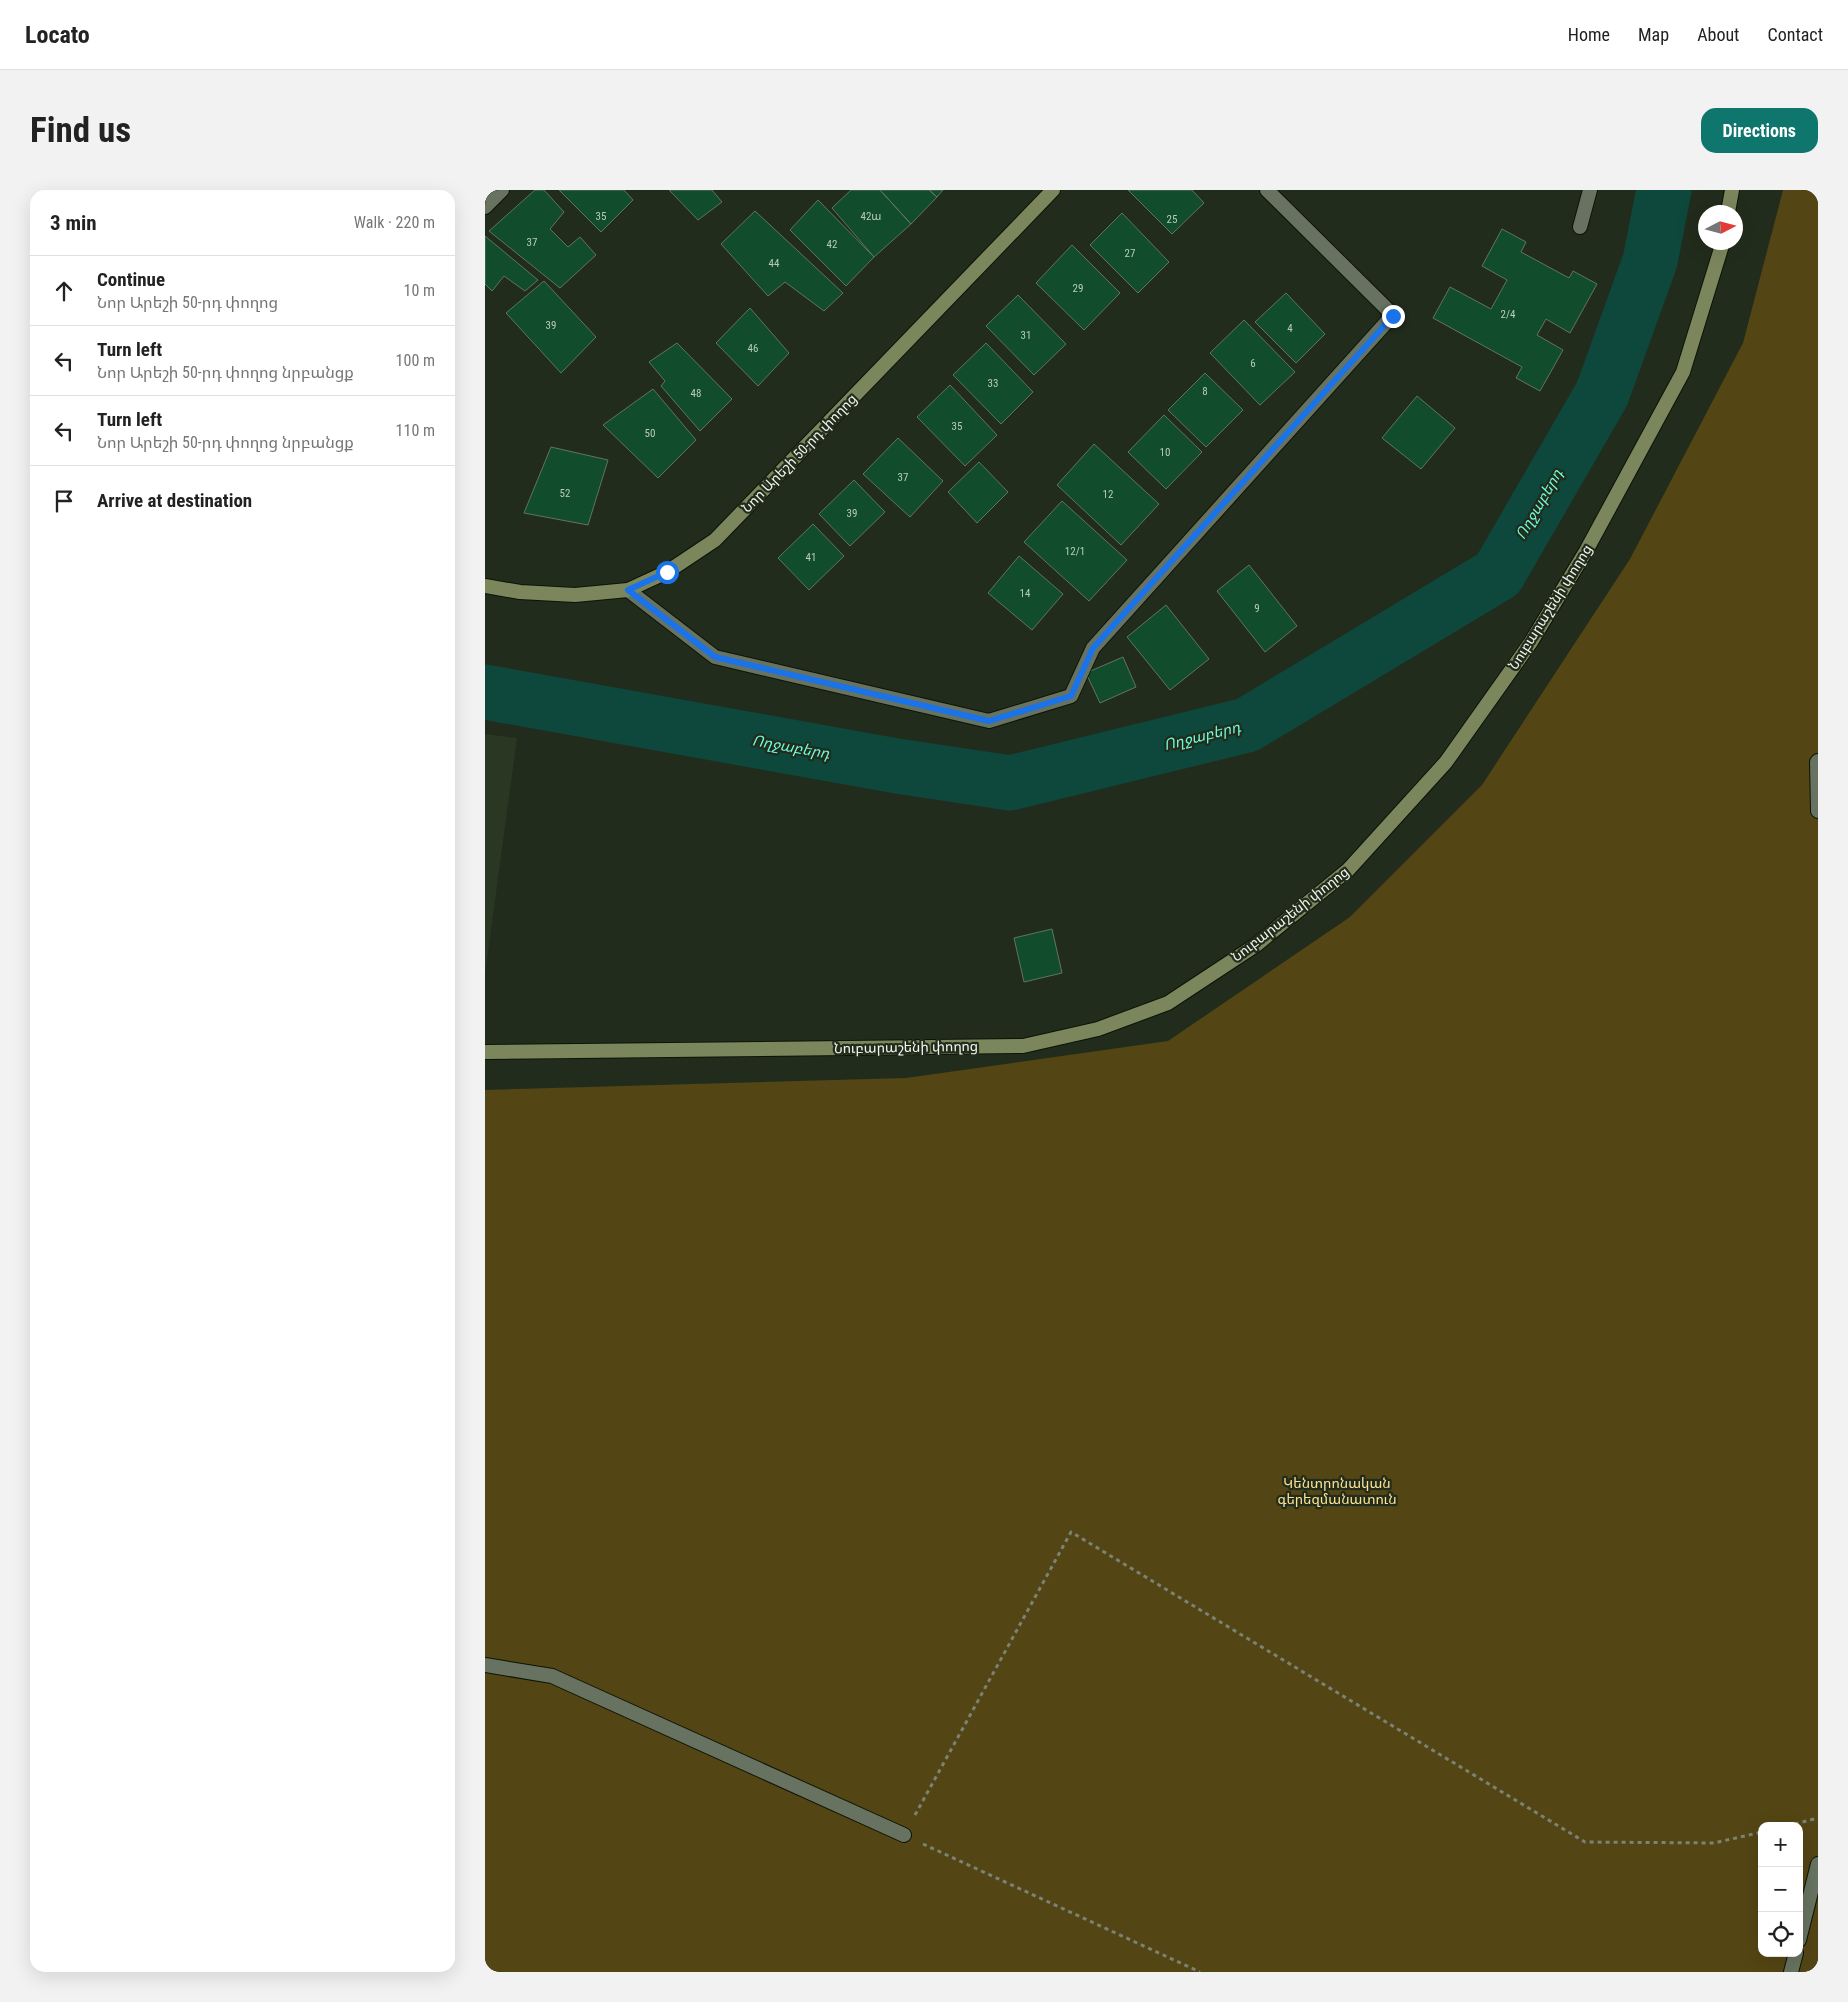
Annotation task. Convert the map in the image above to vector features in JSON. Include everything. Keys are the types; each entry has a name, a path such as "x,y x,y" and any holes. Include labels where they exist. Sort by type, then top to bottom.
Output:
{"main road":[{"name":"Նոր Արեշի 50-րդ փողոց","path":"485,586 520,592 575,595 628,590 667,572 715,540 1053,190"},
{"path":"1729,205 1732,190"},
{"name":"Նուբարաշենի փողոց","path":"485,1052 1023,1046 1098,1029 1168,1003 1256,945 1348,870 1452,754 1531,642 1581,560 1683,372 1721,250"}],"street":[{"path":"485,208 502,190"},
{"path":"628,590 715,657 989,721 1071,696 1093,648 1393,316 1267,190"},
{"path":"1580,227 1590,190"},
{"path":"1818,761 1818,811"},
{"path":"485,1665 552,1676 904,1835"},
{"path":"1803,1924 1818,1864"},
{"path":"1791,1972 1795,1957"}],"path":[{"path":"1200,1972 904,1835 1071,1532 1585,1842 1714,1843 1758,1833"},
{"path":"1802,1822 1818,1818"}],"shaded area":[{"path":"485,734 517,738 485,974"}],"green space":[{"name":"Կենտրոնական գերեզմանատուն","path":"1783,190 1818,190 1818,1972 485,1972 485,1090 906,1078 1168,1041 1350,917 1482,785 1630,559 1743,343"}],"building":[{"path":"535,190 544,190 564,212 550,229 568,247 580,237 596,255 560,288 489,231"},
{"path":"559,190 624,190 633,200 601,232"},
{"path":"669,190 712,190 722,202 698,220"},
{"path":"851,190 880,190 911,224 874,257 832,208"},
{"path":"880,190 929,190 937,197 911,224"},
{"path":"929,190 943,190 937,197"},
{"path":"1128,190 1192,190 1204,203 1172,234"},
{"path":"818,200 874,257 846,286 790,230"},
{"path":"755,211 843,293 824,311 785,282 768,296 721,244"},
{"path":"1122,213 1169,262 1138,293 1090,245"},
{"path":"1502,229 1526,242 1521,252 1569,278 1573,271 1597,284 1570,333 1546,319 1537,335 1563,350 1540,391 1516,378 1522,367 1433,318 1450,287 1491,309 1507,280 1482,266"},
{"path":"485,236 538,280 525,291 504,276 492,291 485,284"},
{"path":"1072,245 1120,293 1084,330 1036,283"},
{"path":"544,281 596,337 561,373 506,313"},
{"path":"1286,293 1325,334 1296,363 1255,322"},
{"path":"1018,295 1066,344 1034,375 986,326"},
{"path":"750,308 789,353 758,386 716,343"},
{"path":"1244,320 1295,372 1260,405 1210,353"},
{"path":"677,343 732,399 700,431 661,386 665,381 649,362"},
{"path":"986,343 1033,392 1001,424 953,375"},
{"path":"1205,373 1243,410 1206,447 1168,410"},
{"path":"950,385 997,435 965,466 917,417"},
{"path":"653,389 696,440 658,478 603,425"},
{"path":"1417,396 1455,428 1421,469 1382,438"},
{"path":"1164,415 1202,452 1166,489 1128,452"},
{"path":"898,438 943,481 910,517 863,474"},
{"path":"1094,444 1159,504 1121,545 1057,485"},
{"path":"551,447 608,460 588,525 524,513"},
{"path":"979,462 1008,492 977,523 948,492"},
{"path":"854,480 885,512 850,546 819,514"},
{"path":"1062,501 1127,560 1089,601 1024,542"},
{"path":"813,524 844,556 809,590 778,558"},
{"path":"1019,556 1063,594 1032,630 988,593"},
{"path":"1249,565 1297,626 1265,652 1217,591"},
{"path":"1166,605 1209,659 1170,690 1127,637"},
{"path":"1123,657 1136,687 1100,703 1086,673"},
{"path":"1052,929 1062,973 1024,982 1014,938"}],"waterway":[{"name":"Ողջաբերդ","path":"485,692 897,766 1010,783 1247,725 1498,574 1602,394 1650,261 1664,190"}],"route":[{"path":"667,572 628,590 715,657 989,721 1071,696 1093,648 1393,316"}]}
